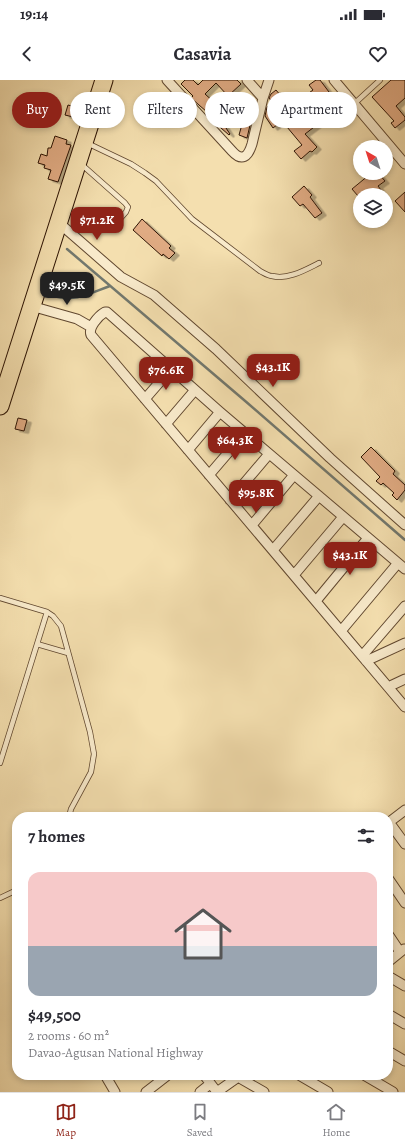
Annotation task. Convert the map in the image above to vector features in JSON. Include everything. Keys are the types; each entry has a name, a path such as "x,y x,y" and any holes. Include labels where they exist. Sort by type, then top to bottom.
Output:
{"highway":[{"path":"0,406 104,80"}],"street":[{"path":"167,80 232,151 242,158 250,151 269,80"},
{"path":"247,80 263,98"},
{"path":"334,80 344,92"},
{"path":"357,108 405,164"},
{"path":"58,222 121,277 154,295 216,349 330,458 405,525"},
{"path":"32,306 76,320 91,328"},
{"path":"341,631 402,566 220,412 107,312 101,314 89,332 91,335 405,707"},
{"path":"145,399 171,369"},
{"path":"166,424 195,390"},
{"path":"188,450 220,412"},
{"path":"209,475 245,433"},
{"path":"230,500 269,454"},
{"path":"252,525 294,475"},
{"path":"273,550 319,496"},
{"path":"294,575 343,517"},
{"path":"316,601 368,538"},
{"path":"364,659 405,606"},
{"path":"364,659 405,643"},
{"path":"388,687 405,679"},
{"path":"393,819 405,810"},
{"path":"393,828 405,844"},
{"path":"393,885 405,903"},
{"path":"393,939 404,950 393,958"},
{"path":"393,979 405,986"},
{"path":"393,1017 405,1024"},
{"path":"393,1054 405,1061"},
{"path":"110,1080 115,1092"},
{"path":"146,1092 162,1080"},
{"path":"207,1080 217,1092 234,1080"},
{"path":"246,1080 264,1092"},
{"path":"308,1080 328,1092"},
{"path":"373,1080 393,1092"},
{"path":"200,1092 210,1084"}],"lane":[{"path":"357,101 380,80"},
{"path":"84,142 131,164 156,181 192,219 260,271 271,276 285,277 319,263"},
{"path":"78,161 128,207 126,212 111,229"},
{"path":"0,598 47,612 53,616 60,626 90,732 94,754 91,772 70,812"},
{"path":"0,763 47,612"},
{"path":"37,644 68,653"},
{"path":"0,898 12,892"}],"building":[{"path":"185,80 193,80 198,85 203,80 237,80 241,84 232,92 224,92 216,83 207,92 205,92 205,110 197,103 197,92 189,92 181,84"},
{"path":"316,80 320,80 329,92 310,92 313,90 309,85"},
{"path":"391,80 405,80 405,98 396,106 405,117 405,120 395,128 391,123 394,121 372,97"},
{"path":"68,105 70,106 70,116 65,115"},
{"path":"267,107 267,119 265,116"},
{"path":"221,128 226,128 230,134 229,135"},
{"path":"241,128 249,128 247,138 239,135"},
{"path":"288,128 313,128 305,134 317,147 301,159 294,151 302,145"},
{"path":"55,136 67,140 66,144 71,145 58,182 48,179 51,170 44,168 45,165 38,163 41,154 47,156 48,148 51,148"},
{"path":"363,180 385,181 378,186 380,188 353,188"},
{"path":"304,186 312,195 310,197 322,213 315,218 303,204 300,206 292,197"},
{"path":"405,192 405,212 395,201"},
{"path":"142,219 171,246 169,248 175,253 169,259 163,254 162,256 133,230"},
{"path":"18,418 27,420 24,431 15,429"},
{"path":"371,447 395,471 393,474 405,485 405,490 397,500 392,495 394,493 383,483 381,485 376,481 380,477 361,457"}],"waterway":[{"path":"67,249 405,540"},
{"path":"53,296 61,298 75,298 110,286"}]}
